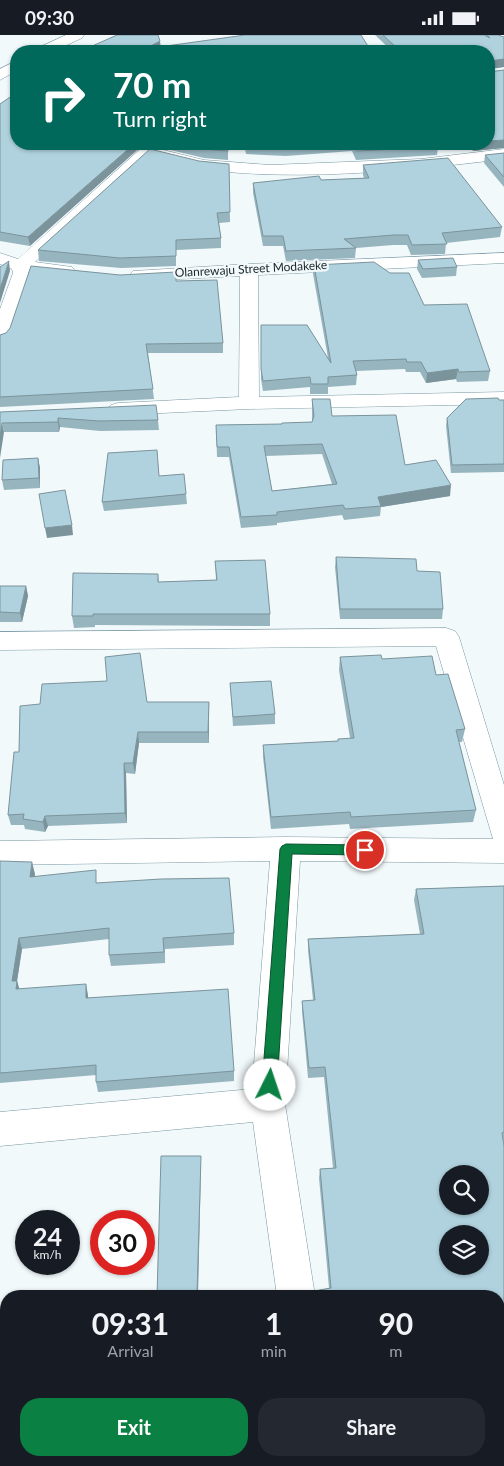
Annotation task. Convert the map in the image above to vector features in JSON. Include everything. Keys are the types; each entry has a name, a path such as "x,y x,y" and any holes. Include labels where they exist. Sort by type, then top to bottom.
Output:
{"street":[{"path":"56,45 77,35"},
{"path":"20,266 148,150"},
{"path":"160,150 204,165 270,170 421,163 504,155"},
{"path":"0,258 20,266 82,272"},
{"name":"Olanrewaju Street Modakeke","path":"121,276 504,258"},
{"path":"0,337 22,273 20,266"},
{"path":"249,269 249,403"},
{"path":"100,410 249,403 504,398"},
{"path":"0,641 446,637 504,832"},
{"path":"286,849 268,1105 295,1290"},
{"path":"0,853 286,849 504,851"},
{"path":"0,1129 268,1105"}],"building":[{"path":"117,35 158,35 160,41 152,45 94,45"},
{"path":"245,35 361,35 367,45 174,45"},
{"path":"383,35 484,35 490,38 487,35 498,35 504,37 504,59 495,60 495,45 394,45"},
{"path":"504,70 504,140 495,141 495,71"},
{"path":"10,97 10,150 127,150 28,237 0,232 0,104"},
{"path":"149,150 199,161 229,164 230,212 217,213 221,238 176,240 176,256 120,258 38,250"},
{"path":"504,153 504,177 485,155"},
{"path":"448,158 502,227 442,233 447,244 412,245 408,235 394,235 344,239 356,248 286,251 283,236 263,236 253,183 319,176 321,180 369,178 363,165"},
{"path":"453,258 457,267 423,269 418,260"},
{"path":"9,261 0,289 0,267"},
{"path":"374,262 390,273 409,273 424,305 467,304 490,371 459,372 458,369 427,373 421,362 407,362 406,359 353,361 357,375 328,377 328,384 311,384 310,377 263,381 261,369 261,325 307,325 331,363 314,265"},
{"path":"31,266 120,275 176,272 176,281 217,280 223,343 146,344 153,389 0,397 0,335 6,333 10,328"},
{"path":"498,398 499,400 504,400 504,464 452,465 447,418 466,399"},
{"path":"312,399 330,399 332,416 396,415 405,465 436,460 451,485 378,497 381,506 345,509 343,505 277,512 277,515 241,517 229,447 217,447 216,425 312,422 314,416","holes":["322,444 337,484 272,491 264,446"]},
{"path":"156,405 158,420 99,421 58,418 58,422 2,423 0,437 0,412"},
{"path":"157,450 159,476 184,474 186,494 102,502 108,453"},
{"path":"38,458 39,478 2,480 3,460"},
{"path":"65,490 72,525 45,528 39,494"},
{"path":"336,557 416,559 417,571 440,572 443,609 340,609"},
{"path":"265,560 270,614 93,614 93,616 72,616 73,573 158,574 158,582 217,580 215,561"},
{"path":"0,586 26,586 20,613 0,612"},
{"path":"140,653 147,702 209,702 208,732 138,732 133,763 124,763 125,813 45,816 43,822 23,819 24,814 8,815 14,752 19,752 20,706 40,704 42,684 107,681 105,657"},
{"path":"381,655 382,659 432,656 436,675 448,674 465,729 456,730 476,810 351,817 350,812 271,817 263,745 338,741 338,739 354,738 340,657"},
{"path":"271,681 275,714 233,717 230,683"},
{"path":"0,861 32,862 30,877 96,870 96,883 161,879 229,878 234,933 163,938 164,952 109,955 109,928 19,938 12,981 17,981 16,989 86,984 86,998 228,989 234,1071 96,1082 96,1065 0,1073"},
{"path":"504,886 504,1132 502,1133 504,1146 504,1290 320,1290 331,1288 320,1169 336,1168 325,1067 309,1068 302,1001 315,1000 308,939 424,934 416,889"},
{"path":"161,1156 201,1156 197,1290 157,1290"}],"route":[{"path":"270,1085 286,849 365,850"}]}
